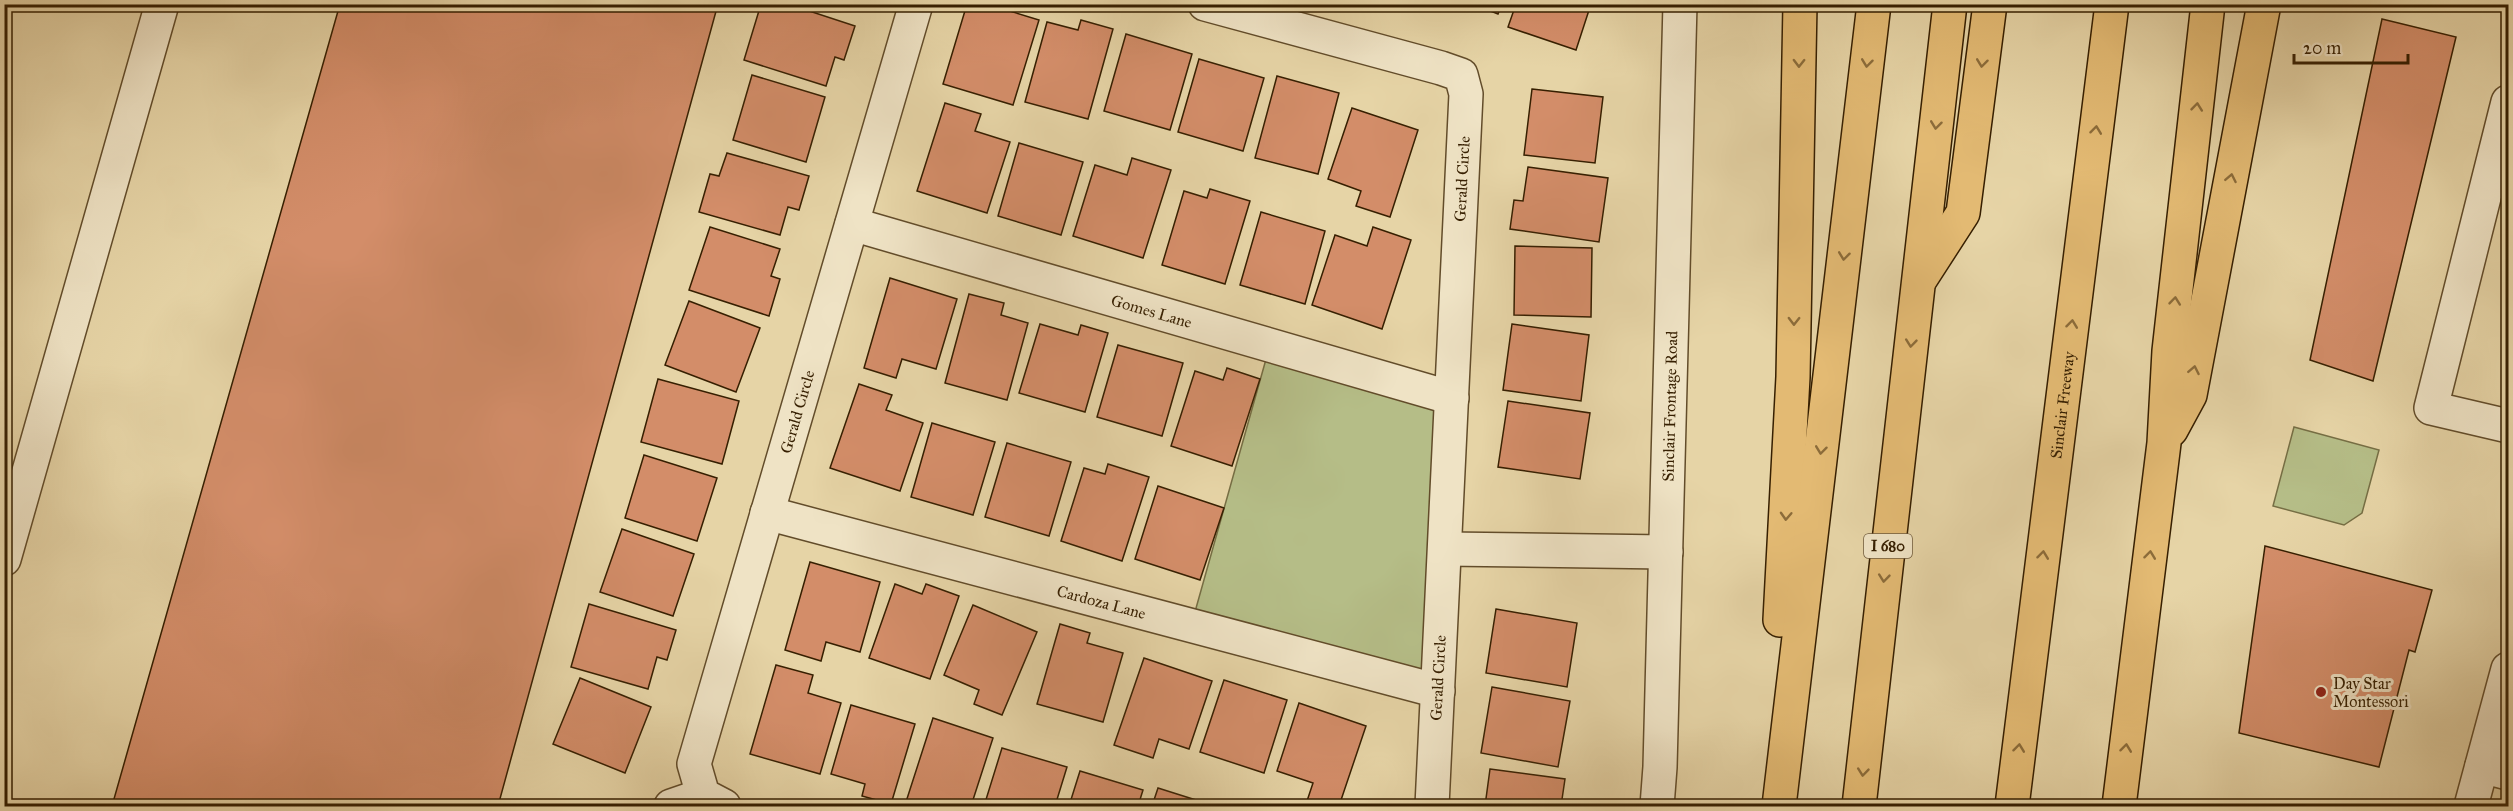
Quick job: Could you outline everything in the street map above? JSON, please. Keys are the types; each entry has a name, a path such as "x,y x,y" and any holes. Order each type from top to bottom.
{"highway":[{"path":"1768,807 1793,377 1800,4"},
{"path":"1779,807 1874,4"},
{"name":"I 680","path":"1859,807 1950,4"},
{"name":"I 680","path":"1917,285 1963,213 1990,4"},
{"name":"Sinclair Freeway","path":"2012,807 2112,4"},
{"path":"2119,807 2164,443 2169,351 2208,4"},
{"path":"2164,443 2190,394 2265,4"}],"street":[{"path":"4,559 162,4"},
{"name":"Gerald Circle","path":"714,801 694,764 916,4"},
{"name":"Gerald Circle","path":"1205,4 1461,75 1467,94 1432,807"},
{"name":"Sinclair Frontage Road","path":"1657,807 1660,767 1680,4"},
{"path":"2508,102 2431,408 2508,426"},
{"name":"Gomes Lane","path":"852,224 1452,398"},
{"name":"Cardoza Lane","path":"767,513 1438,691"},
{"path":"1445,549 1666,552"},
{"path":"2472,807 2495,770 2508,669"},
{"path":"671,807 714,801"}],"green space":[{"path":"1270,345 1452,398 1438,691 1191,626"},
{"path":"2294,427 2379,450 2362,513 2344,525 2273,506"}],"building":[{"path":"340,4 718,4 498,806 112,806"},
{"path":"761,4 788,4 855,26 844,60 835,57 826,86 744,60"},
{"path":"967,4 987,4 1039,20 1013,105 943,84"},
{"path":"1473,4 1502,4 1498,14"},
{"path":"1516,4 1591,4 1576,50 1508,27"},
{"path":"2382,19 2456,37 2373,381 2310,360"},
{"path":"1081,20 1113,29 1088,119 1025,102 1047,22 1078,30"},
{"path":"1126,34 1192,54 1170,130 1104,111"},
{"path":"1199,59 1264,78 1243,151 1178,132"},
{"path":"752,75 825,97 806,162 733,140"},
{"path":"1277,76 1339,93 1318,174 1255,158"},
{"path":"1532,89 1603,97 1595,163 1524,155"},
{"path":"945,103 981,114 975,131 1010,142 987,213 917,191"},
{"path":"1352,108 1418,130 1390,217 1356,206 1361,191 1328,179"},
{"path":"1019,143 1083,162 1061,235 998,216"},
{"path":"727,153 809,176 799,210 788,207 780,235 699,212 710,174 719,176"},
{"path":"1132,158 1171,170 1143,258 1073,236 1095,165 1127,175"},
{"path":"1528,167 1608,178 1599,242 1510,229 1514,200 1523,201"},
{"path":"1210,189 1250,201 1225,284 1162,265 1184,191 1207,198"},
{"path":"1261,212 1325,231 1305,304 1240,285"},
{"path":"710,227 780,249 771,276 780,279 769,316 689,290"},
{"path":"1373,227 1411,240 1382,329 1312,305 1335,235 1367,246"},
{"path":"1515,246 1592,248 1591,317 1514,315"},
{"path":"890,278 957,299 936,369 902,359 896,378 864,368"},
{"path":"969,294 1004,303 1001,315 1028,323 1007,400 945,383"},
{"path":"689,301 760,328 736,392 665,365"},
{"path":"1040,324 1078,335 1081,325 1108,333 1085,412 1019,393"},
{"path":"1512,324 1589,335 1581,401 1503,390"},
{"path":"1118,345 1183,363 1162,436 1097,417"},
{"path":"1227,368 1260,379 1232,466 1171,446 1195,371 1223,380"},
{"path":"658,379 739,401 722,464 641,442"},
{"path":"859,384 892,395 886,410 923,423 900,491 830,468"},
{"path":"1508,401 1590,413 1580,479 1498,467"},
{"path":"932,423 995,442 973,515 911,497"},
{"path":"1007,443 1071,462 1049,536 985,517"},
{"path":"644,455 717,478 697,541 625,518"},
{"path":"1108,464 1149,477 1122,561 1061,541 1084,468 1105,474"},
{"path":"1158,486 1224,508 1200,580 1135,559"},
{"path":"622,529 694,554 673,616 600,592"},
{"name":"Day Star Montessori","path":"2265,546 2432,590 2415,652 2409,650 2379,767 2239,733"},
{"path":"810,562 880,582 860,652 826,642 821,661 785,650"},
{"path":"895,584 922,594 926,584 959,596 930,679 869,658"},
{"path":"589,604 676,630 667,660 657,657 648,689 571,667"},
{"path":"973,605 1037,632 1002,715 974,704 979,690 944,675"},
{"path":"1496,609 1577,623 1567,687 1486,673"},
{"path":"1060,624 1090,633 1087,643 1123,653 1103,722 1037,704"},
{"path":"1144,658 1212,681 1189,749 1159,739 1153,758 1114,745"},
{"path":"776,665 813,675 808,693 841,703 820,774 750,754"},
{"path":"580,678 651,707 625,773 553,744"},
{"path":"1224,680 1287,700 1264,773 1200,752"},
{"path":"1492,687 1570,701 1558,767 1481,753"},
{"path":"1299,703 1366,726 1339,806 1324,806 1307,801 1313,783 1277,771"},
{"path":"851,705 915,724 891,804 862,796 865,784 831,774"},
{"path":"933,718 993,738 971,806 905,805"},
{"path":"1002,748 1067,767 1055,806 984,806"},
{"path":"1490,769 1565,779 1561,806 1485,806"},
{"path":"1080,771 1143,790 1138,806 1069,806"},
{"path":"1158,788 1215,806 1152,806"}],"place":[{"name":"Day Star Montessori","path":"2321,692"}]}
